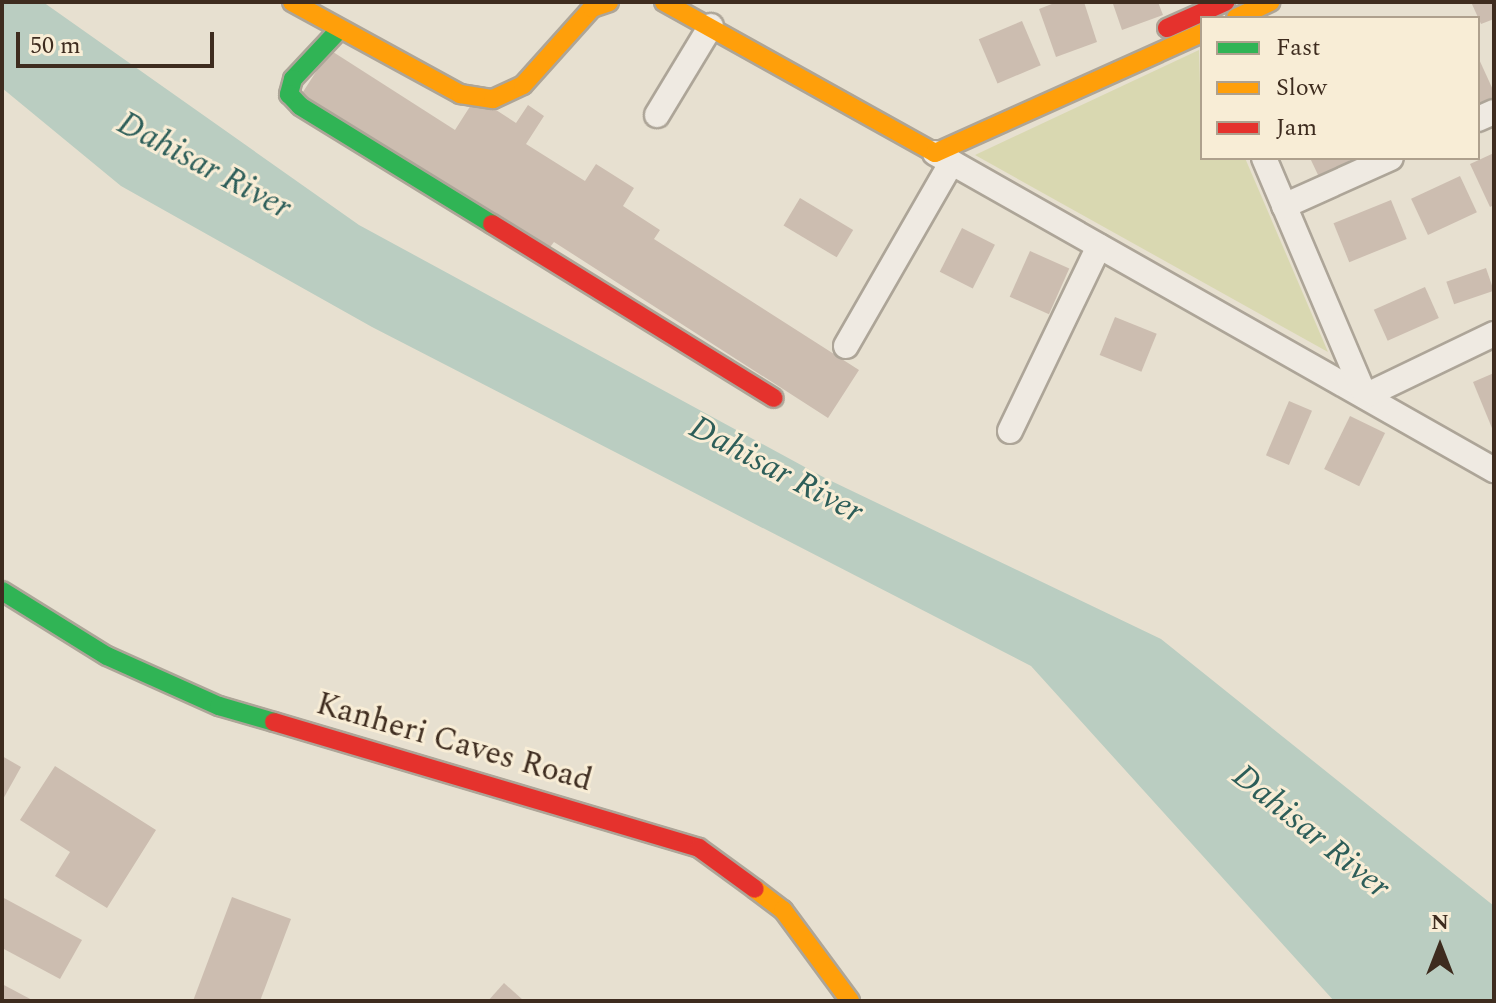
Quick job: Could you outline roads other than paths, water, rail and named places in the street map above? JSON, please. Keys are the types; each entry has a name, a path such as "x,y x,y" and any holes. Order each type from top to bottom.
{"street":[{"path":"292,2 460,94 493,99 523,85 592,8 609,2"},
{"path":"664,2 1494,470"},
{"path":"1208,16 1225,2"},
{"path":"1240,16 1271,2"},
{"path":"846,346 936,153 1200,22"},
{"path":"657,115 711,26"},
{"path":"339,30 293,79 289,94 300,106 774,398"},
{"path":"1265,160 1365,396"},
{"path":"1284,206 1387,160"},
{"path":"1010,431 1099,246"},
{"path":"1365,396 1494,334"},
{"name":"Kanheri Caves Road","path":"2,591 107,656 219,706 699,848 783,910 850,1001"}],"water":[{"name":"Dahisar River","path":"2,2 43,2 359,225 825,478 1161,639 1494,906 1494,1001 1334,1001 1031,666 372,327 121,186 2,88"}]}
